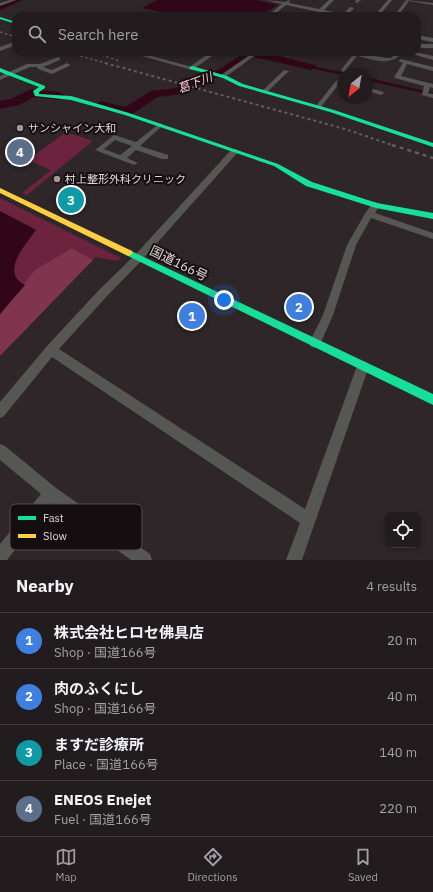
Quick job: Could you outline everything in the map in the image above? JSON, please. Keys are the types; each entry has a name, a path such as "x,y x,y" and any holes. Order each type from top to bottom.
{"main road":[{"path":"0,18 12,22"},
{"path":"192,68 219,75 241,85 318,107 433,145"},
{"path":"4,72 43,87 37,93 71,98 160,125 276,165 309,184 376,205 433,216"},
{"name":"国道166号","path":"0,190 433,400"}],"street":[{"path":"0,6 14,0"},
{"path":"269,0 324,12"},
{"path":"275,12 291,0"},
{"path":"320,11 332,0"},
{"path":"380,12 390,0"},
{"path":"399,12 409,0 433,4"},
{"path":"348,12 352,8"},
{"path":"421,32 433,34"},
{"path":"421,38 433,40"},
{"path":"6,42 12,44"},
{"path":"0,49 12,45"},
{"path":"421,46 433,46"},
{"path":"421,55 433,58"},
{"path":"146,56 192,68 209,56"},
{"path":"219,75 251,56"},
{"path":"345,68 354,56"},
{"path":"361,56 383,60 393,59 433,69"},
{"path":"393,59 396,56"},
{"path":"0,78 4,72 29,65 41,66 58,59"},
{"path":"406,62 398,77 428,89 433,96"},
{"path":"41,66 40,68 52,72 67,64"},
{"path":"264,92 286,71"},
{"path":"318,107 337,83"},
{"path":"373,91 381,93"},
{"path":"122,158 160,125"},
{"path":"134,163 99,150 114,137 165,157"},
{"path":"0,412 51,350 103,293 138,258 235,151"},
{"path":"315,343 328,315 354,238 376,205"},
{"path":"369,214 433,236"},
{"path":"51,350 307,519"},
{"path":"294,560 307,519 363,366"},
{"path":"0,451 66,504"},
{"path":"42,504 51,493"},
{"path":"0,556 10,544"},
{"path":"130,550 144,560"}],"shaded area":[{"path":"157,0 256,0 278,5 266,12 162,12 142,8"},
{"path":"66,132 93,141 27,195 22,193 51,170 28,160"},
{"path":"0,198 121,258 117,261 95,257 93,260 72,248 36,269 25,285 18,280 14,274 14,267 21,251 36,230 0,211"},
{"path":"0,211 36,230 21,251 14,267 14,274 18,280 25,285 0,314"},
{"path":"72,248 93,260 0,356 0,314 36,269"}],"waterway":[{"path":"0,7 19,0"},
{"name":"葛下川","path":"101,105 127,111 155,94 179,91 204,77 222,73 248,56"},
{"name":"葛下川","path":"265,56 311,67"},
{"name":"葛下川","path":"311,67 337,73"},
{"name":"葛下川","path":"373,80 433,94"},
{"name":"葛下川","path":"0,105 14,102 32,93 59,96"}],"railway":[{"path":"0,32 12,36"},
{"path":"80,56 109,64"},
{"path":"104,56 120,61"},
{"path":"105,63 345,129 393,145"},
{"path":"393,145 433,158"}],"traffic: fast":[{"path":"0,18 12,22"},
{"path":"192,68 225,77 241,85 332,111 433,145"},
{"path":"0,70 43,87 36,91 37,95 71,98 127,114 276,165 309,184 376,205 433,216"},
{"path":"129,253 433,400"}],"traffic: slow":[{"path":"0,190 129,253"}],"place":[{"name":"サンシャイン大和","path":"20,128"},
{"name":"ENEOS Enejet","path":"20,152"},
{"name":"村上整形外科クリニック","path":"57,179"},
{"name":"ますだ診療所","path":"71,200"},
{"name":"肉のふくにし","path":"299,307"},
{"name":"株式会社ヒロセ佛具店","path":"192,316"}]}
